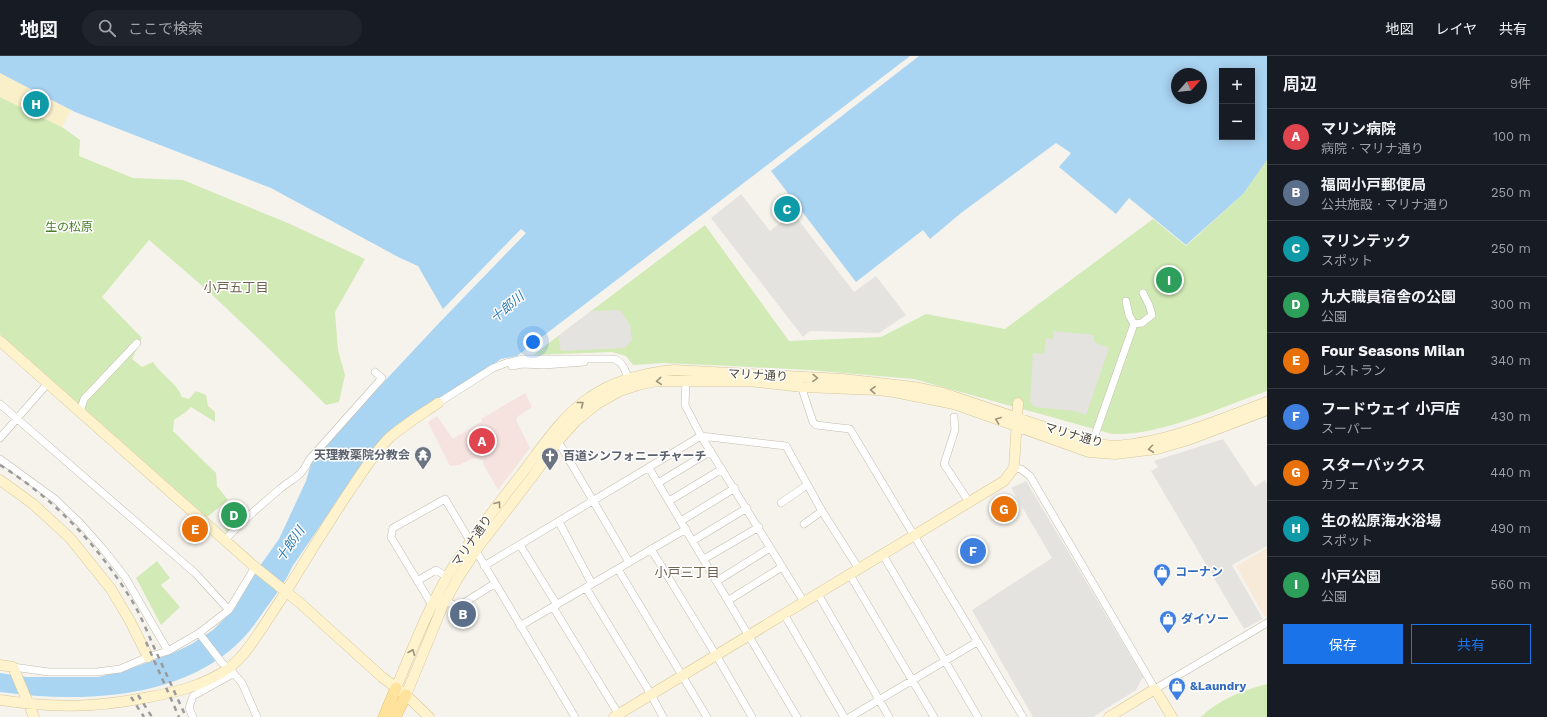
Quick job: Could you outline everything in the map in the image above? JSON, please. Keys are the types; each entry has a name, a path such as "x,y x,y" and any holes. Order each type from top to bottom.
{"main road":[{"path":"392,717 396,688"},
{"path":"392,717 406,695"}],"street":[{"path":"1134,324 1142,322 1152,315 1144,293"},
{"path":"1095,435 1134,324 1129,315 1126,302"},
{"path":"0,342 224,540 311,613 382,677 406,695 429,717"},
{"path":"80,412 84,399 137,343"},
{"path":"0,700 70,707 97,706 153,697 184,690 207,681 228,668 244,652 375,454 389,438 409,422 493,368 523,359 615,359 620,362 628,378"},
{"name":"マリナ通り","path":"396,688 432,605 447,577 470,541 548,438 573,410 589,397 628,378 652,372 674,370 843,379 898,384 943,393 1089,452 1115,454 1163,447 1188,440 1267,410"},
{"path":"224,540 239,524 282,487 304,471 310,460 382,378 375,372"},
{"path":"686,380 684,405 701,436 735,488 804,602"},
{"name":"マリナ通り","path":"406,695 445,601 475,551 558,441 576,421 597,404 620,391 656,381 686,380 748,381 803,387 878,390 954,404 1092,443 1115,446 1156,441 1186,432 1267,402"},
{"path":"0,438 48,383"},
{"path":"803,387 803,392 813,422 816,425 850,429 1023,717"},
{"path":"520,545 617,716 1004,481 1014,468 1018,423 1018,403"},
{"path":"0,404 195,573 229,610"},
{"path":"954,417 955,430 944,464 969,502"},
{"path":"484,566 701,436 786,446 806,485 859,569"},
{"path":"558,441 630,562"},
{"path":"658,483 711,451"},
{"path":"0,459 55,499 104,549 125,577 168,651"},
{"path":"649,468 694,540 797,717"},
{"path":"1014,468 1021,469 1030,476 1172,717"},
{"path":"669,501 722,469"},
{"path":"0,480 33,504 70,538 111,589 148,656"},
{"path":"782,503 806,485"},
{"path":"681,521 735,488"},
{"path":"432,605 391,537 393,528 445,499 494,584 575,717"},
{"path":"694,540 747,508"},
{"path":"804,524 822,511"},
{"path":"559,522 592,584"},
{"path":"704,559 759,527"},
{"path":"520,626 686,529"},
{"path":"717,581 770,548"},
{"path":"651,550 752,717"},
{"path":"883,555 978,717"},
{"path":"0,665 14,669 49,672 97,672 120,669 148,656 168,651 201,635 229,610 255,567"},
{"path":"729,600 782,567"},
{"path":"618,569 707,717"},
{"path":"417,581 436,570 447,577"},
{"path":"850,575 934,717"},
{"path":"445,601 459,606 494,584"},
{"path":"586,588 663,717"},
{"path":"818,594 889,717"},
{"path":"784,614 844,717"},
{"path":"1108,717 1267,623"},
{"path":"201,635 242,683 256,717"},
{"path":"850,717 977,642"},
{"path":"193,717 189,708 193,696 229,676 228,668"},
{"path":"14,669 34,717"}],"shaded area":[{"path":"741,194 770,231 793,213 854,292 876,276 906,315 879,333 810,331 803,337 711,218"},
{"path":"620,310 630,325 632,340 625,348 561,351 558,336 591,311"},
{"path":"1053,331 1094,335 1094,342 1109,348 1086,415 1075,411 1035,407 1030,401 1033,353 1044,354 1046,338 1053,339"},
{"path":"525,393 532,407 517,417 516,420 530,448 498,490 483,464 483,460 474,458 459,465 450,466 428,422 437,416 453,439 482,421 481,419"},
{"path":"1223,439 1255,487 1265,480 1267,484 1267,546 1232,565 1263,619 1244,629 1151,471 1158,467 1154,461"},
{"path":"1026,481 1143,677 1136,690 1093,717 1033,717 972,610 1052,558 1011,488"},
{"path":"1267,548 1267,615 1265,617 1236,566"}],"green space":[{"name":"生の松原","path":"0,97 62,127 80,140 79,156 133,178 183,180 290,224 365,259 335,312 338,350 345,375 339,402 326,405 207,290 149,240 102,297 142,338 132,359 142,367 153,362 156,367 173,383 182,397 189,399 196,391 206,395 208,406 215,412 215,422 191,407 174,420 173,431 216,473 217,486 228,500 207,517 0,334"},
{"path":"1267,160 1267,391 1211,412 1170,425 1131,433 1112,434 914,379 809,370 731,366 663,363 633,365 626,356 612,352 533,355 705,225 789,341 881,337 926,314 1005,329 1153,219 1186,246 1243,194"},
{"path":"236,504 248,509 227,532 219,520"},
{"path":"157,561 170,578 161,585 180,607 161,625 136,578"},
{"path":"1267,684 1267,717 1201,717 1231,696"}],"sand":[{"path":"0,73 71,110 62,127 0,97"}],"water":[{"name":"十郎川","path":"0,56 910,56 517,356 501,359 402,423 374,447 292,567 283,584 260,617 243,638 228,652 204,668 177,680 149,689 89,697 58,697 0,692 0,673 27,677 99,677 135,667 173,653 190,645 213,630 235,608 252,577 279,539 306,481 311,464 351,417 526,233 521,229 443,309 418,266 400,258 271,188 75,112 0,73"},
{"path":"919,56 1267,56 1267,160 1243,194 1186,245 1129,198 1116,214 1059,167 1071,153 1056,143 961,213 930,239 923,230 856,282 771,171"}],"railway":[{"path":"0,465 38,492 55,507 88,540 102,558 136,608 186,717"},
{"path":"146,642 179,717"},
{"path":"138,695 152,717"},
{"path":"131,697 144,717"}],"place":[{"name":"生の松原海水浴場","path":"36,104"},
{"name":"マリンテック","path":"787,209"},
{"name":"小戸公園","path":"1169,280"},
{"name":"マリン病院","path":"482,441"},
{"name":"天理教薬院分教会","path":"423,470"},
{"name":"百道シンフォニーチャーチ","path":"550,471"},
{"name":"スターバックス","path":"1004,509"},
{"name":"九大職員宿舎の公園","path":"234,515"},
{"name":"Four Seasons Milan","path":"195,529"},
{"name":"フードウェイ 小戸店","path":"973,551"},
{"name":"コーナン","path":"1162,587"},
{"name":"福岡小戸郵便局","path":"463,614"},
{"name":"ダイソー","path":"1168,634"},
{"name":"&Laundry","path":"1177,701"}],"district":[{"name":"小戸五丁目","path":"236,287"},
{"name":"小戸三丁目","path":"687,572"}]}
